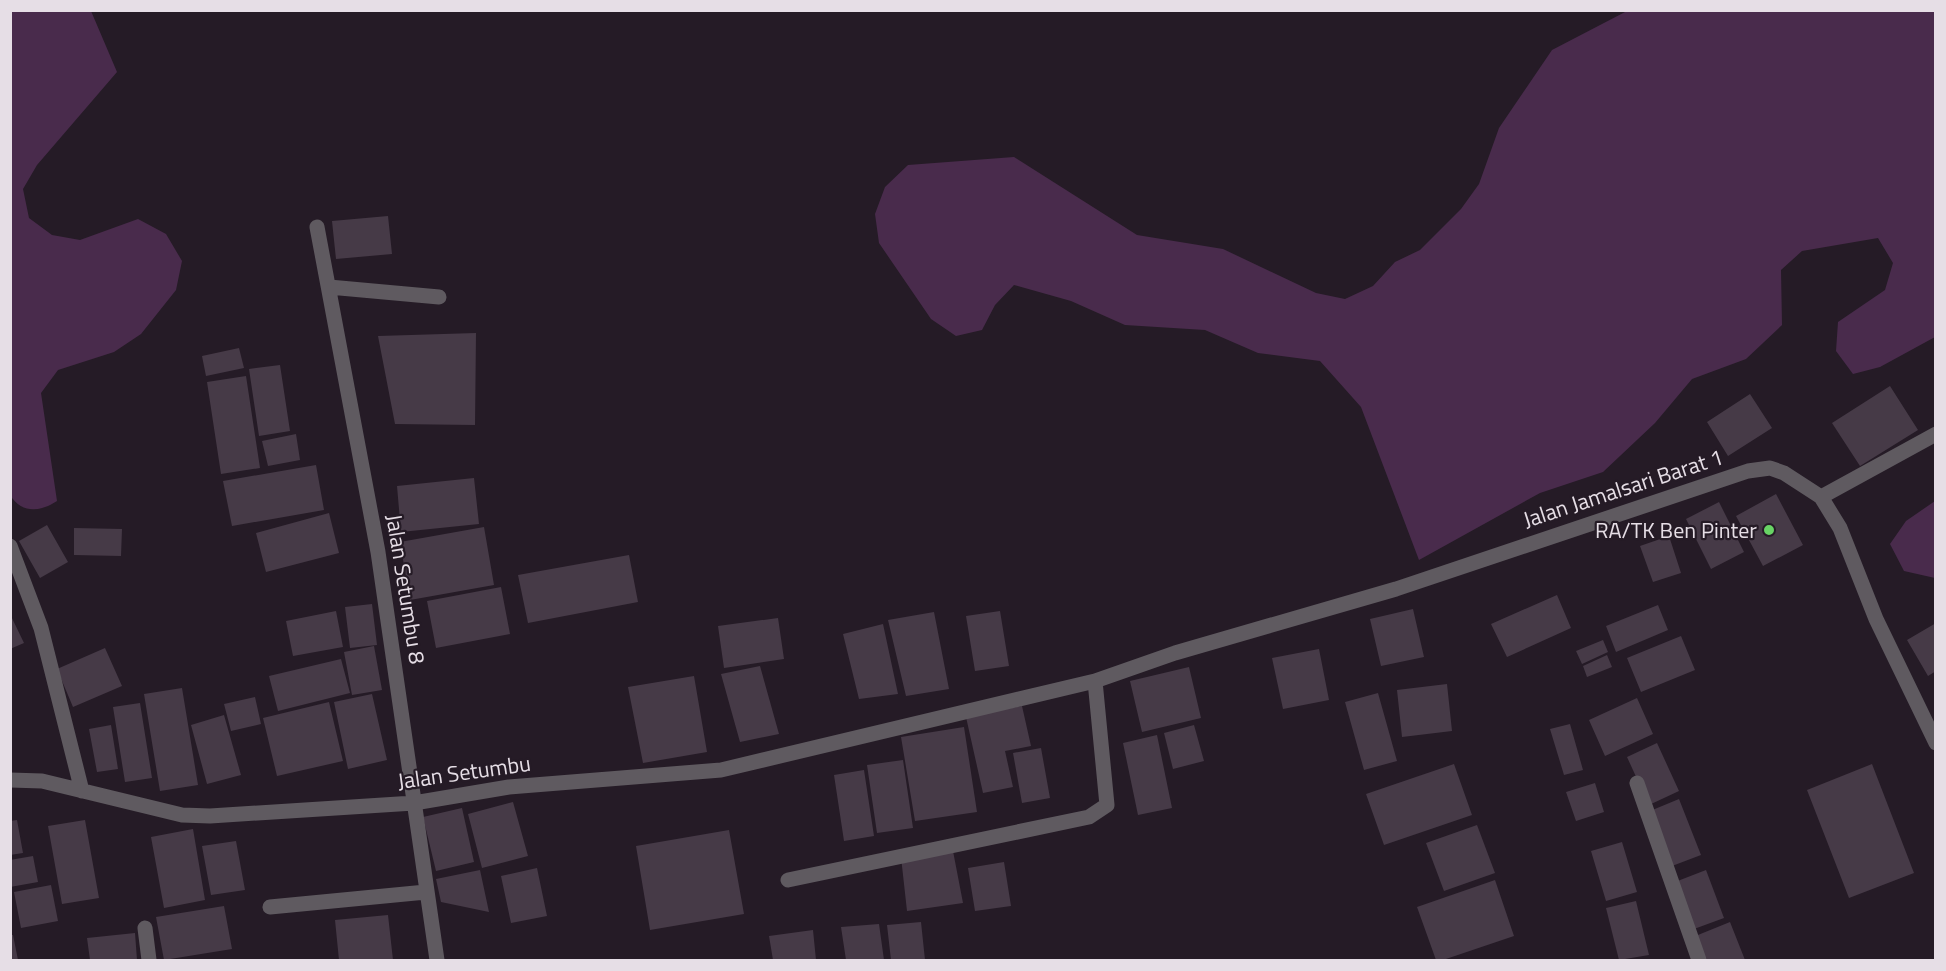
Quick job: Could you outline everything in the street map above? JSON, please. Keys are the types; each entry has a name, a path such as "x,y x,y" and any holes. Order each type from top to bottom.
{"street":[{"name":"Jalan Setumbu 8","path":"317,227 378,552 437,960"},
{"path":"328,287 439,297"},
{"path":"1821,497 1935,434"},
{"name":"Jalan Jamalsari Barat 1","path":"1095,681 1174,653 1396,589 1748,471 1770,468 1784,473 1821,497 1840,528 1876,619 1935,743"},
{"path":"10,546 41,628 82,791"},
{"path":"788,880 1089,817 1107,805 1095,681"},
{"name":"Jalan Setumbu","path":"10,780 42,781 182,815 210,816 414,803 509,787 721,770 922,720 1095,681"},
{"path":"1637,783 1699,960"},
{"path":"270,907 426,892"},
{"path":"145,928 149,960"}],"shaded area":[{"path":"11,10 91,11 117,72 37,165 23,189 29,218 52,235 80,240 138,219 166,234 182,261 176,290 141,334 114,352 58,370 41,393 57,501 38,509 20,506 10,495"},
{"path":"1627,11 1935,11 1935,337 1880,367 1853,374 1836,351 1838,322 1885,290 1893,263 1878,238 1802,251 1781,270 1782,325 1746,359 1692,379 1655,423 1603,472 1540,493 1419,560 1361,407 1320,361 1258,353 1205,330 1125,325 1071,301 1014,285 995,305 982,330 956,336 931,319 879,243 875,214 885,187 908,165 1014,157 1137,235 1223,249 1316,293 1345,299 1373,286 1395,262 1420,250 1461,209 1479,184 1499,128 1552,50"},
{"path":"1935,501 1935,578 1904,571 1890,544 1906,521"}],"building":[{"path":"388,216 392,254 336,259 332,221"},
{"path":"476,333 475,425 395,424 378,336"},
{"path":"239,348 244,368 206,376 202,356"},
{"path":"280,365 290,431 259,436 249,369"},
{"path":"246,376 260,468 221,474 207,382"},
{"path":"1890,386 1918,430 1860,466 1832,423"},
{"path":"1750,394 1772,428 1728,456 1707,422"},
{"path":"296,434 300,460 268,466 262,441"},
{"path":"316,465 324,510 232,526 223,481"},
{"path":"474,478 479,524 401,532 397,486"},
{"name":"RA/TK Ben Pinter","path":"1776,494 1803,545 1763,566 1736,516"},
{"path":"1719,502 1744,552 1711,569 1686,519"},
{"path":"329,513 339,553 266,572 256,533"},
{"path":"47,525 68,562 40,578 19,541"},
{"path":"484,527 494,585 410,600 400,542"},
{"path":"74,528 122,529 121,556 74,555"},
{"path":"1669,536 1681,573 1653,582 1640,546"},
{"path":"629,555 638,602 528,623 518,575"},
{"path":"501,587 510,634 436,648 427,601"},
{"path":"1557,595 1571,628 1507,657 1491,624"},
{"path":"372,604 377,645 350,648 345,607"},
{"path":"1658,605 1668,630 1616,652 1606,626"},
{"path":"1413,609 1424,657 1381,666 1370,619"},
{"path":"336,611 343,647 293,656 286,621"},
{"path":"1000,611 1009,666 975,671 966,616"},
{"path":"934,612 949,689 906,696 888,620"},
{"path":"10,614 24,643 10,649"},
{"path":"778,618 784,659 724,668 718,626"},
{"path":"1936,623 1936,671 1928,676 1907,640"},
{"path":"883,624 898,694 859,699 843,634"},
{"path":"1681,636 1695,670 1641,692 1627,658"},
{"path":"1603,640 1608,652 1582,664 1576,651"},
{"path":"374,646 382,690 352,695 344,652"},
{"path":"105,648 122,686 73,707 57,669"},
{"path":"1319,649 1329,700 1283,709 1272,658"},
{"path":"1607,655 1612,667 1587,677 1583,666"},
{"path":"341,659 350,693 278,711 269,676"},
{"path":"760,666 779,734 740,742 721,674"},
{"path":"1189,667 1201,718 1142,732 1130,681"},
{"path":"694,676 707,752 643,763 628,687"},
{"path":"1447,684 1452,731 1402,737 1397,690"},
{"path":"182,688 198,785 160,791 144,694"},
{"path":"1378,693 1397,761 1364,770 1345,702"},
{"path":"372,694 387,760 348,769 334,702"},
{"path":"255,697 261,724 231,731 224,704"},
{"path":"1637,698 1653,734 1605,756 1589,720"},
{"path":"329,702 343,761 277,776 263,718"},
{"path":"140,703 152,778 125,782 113,707"},
{"path":"1022,706 1031,746 1005,751 1013,787 983,793 966,717"},
{"path":"224,715 241,775 207,784 191,725"},
{"path":"1570,724 1583,770 1564,775 1550,729"},
{"path":"111,725 118,769 97,772 89,729"},
{"path":"1194,725 1204,761 1173,769 1164,733"},
{"path":"964,727 977,812 915,821 901,737"},
{"path":"1157,735 1172,808 1138,815 1123,743"},
{"path":"1657,743 1679,791 1649,805 1627,757"},
{"path":"1041,748 1050,798 1022,803 1013,753"},
{"path":"903,760 913,828 877,833 867,765"},
{"path":"1454,764 1472,815 1384,845 1366,794"},
{"path":"1872,764 1914,873 1849,898 1807,790"},
{"path":"864,770 874,836 844,841 834,775"},
{"path":"1595,783 1604,812 1576,821 1566,792"},
{"path":"1679,799 1701,855 1672,866 1650,811"},
{"path":"513,802 528,856 482,868 468,814"},
{"path":"462,808 474,862 436,871 423,817"},
{"path":"17,820 23,853 10,855 10,821"},
{"path":"85,820 99,898 62,904 48,826"},
{"path":"1477,825 1495,873 1444,891 1426,843"},
{"path":"193,829 205,900 164,908 151,837"},
{"path":"729,830 744,914 650,930 636,846"},
{"path":"236,841 245,890 211,895 202,846"},
{"path":"1622,842 1637,892 1606,901 1591,851"},
{"path":"953,851 963,903 907,911 901,857"},
{"path":"33,856 38,882 10,887 10,860"},
{"path":"1004,862 1011,906 975,911 968,868"},
{"path":"537,868 547,916 511,923 501,876"},
{"path":"480,870 489,912 441,902 436,879"},
{"path":"1706,870 1724,918 1694,929 1675,882"},
{"path":"1495,880 1514,936 1443,960 1436,960 1417,907"},
{"path":"51,885 58,921 21,928 14,892"},
{"path":"1636,901 1649,955 1619,960 1606,908"},
{"path":"224,906 232,949 164,960 156,917"},
{"path":"388,915 393,960 339,960 335,920"},
{"path":"921,922 925,960 891,960 887,925"},
{"path":"1730,922 1745,960 1702,960 1693,937"},
{"path":"879,924 884,960 846,960 841,927"},
{"path":"813,930 816,960 773,960 769,936"},
{"path":"135,933 137,960 90,960 87,938"},
{"path":"10,935 13,935 18,960 10,960"}],"place":[{"name":"RA/TK Ben Pinter","path":"1769,530"}]}
